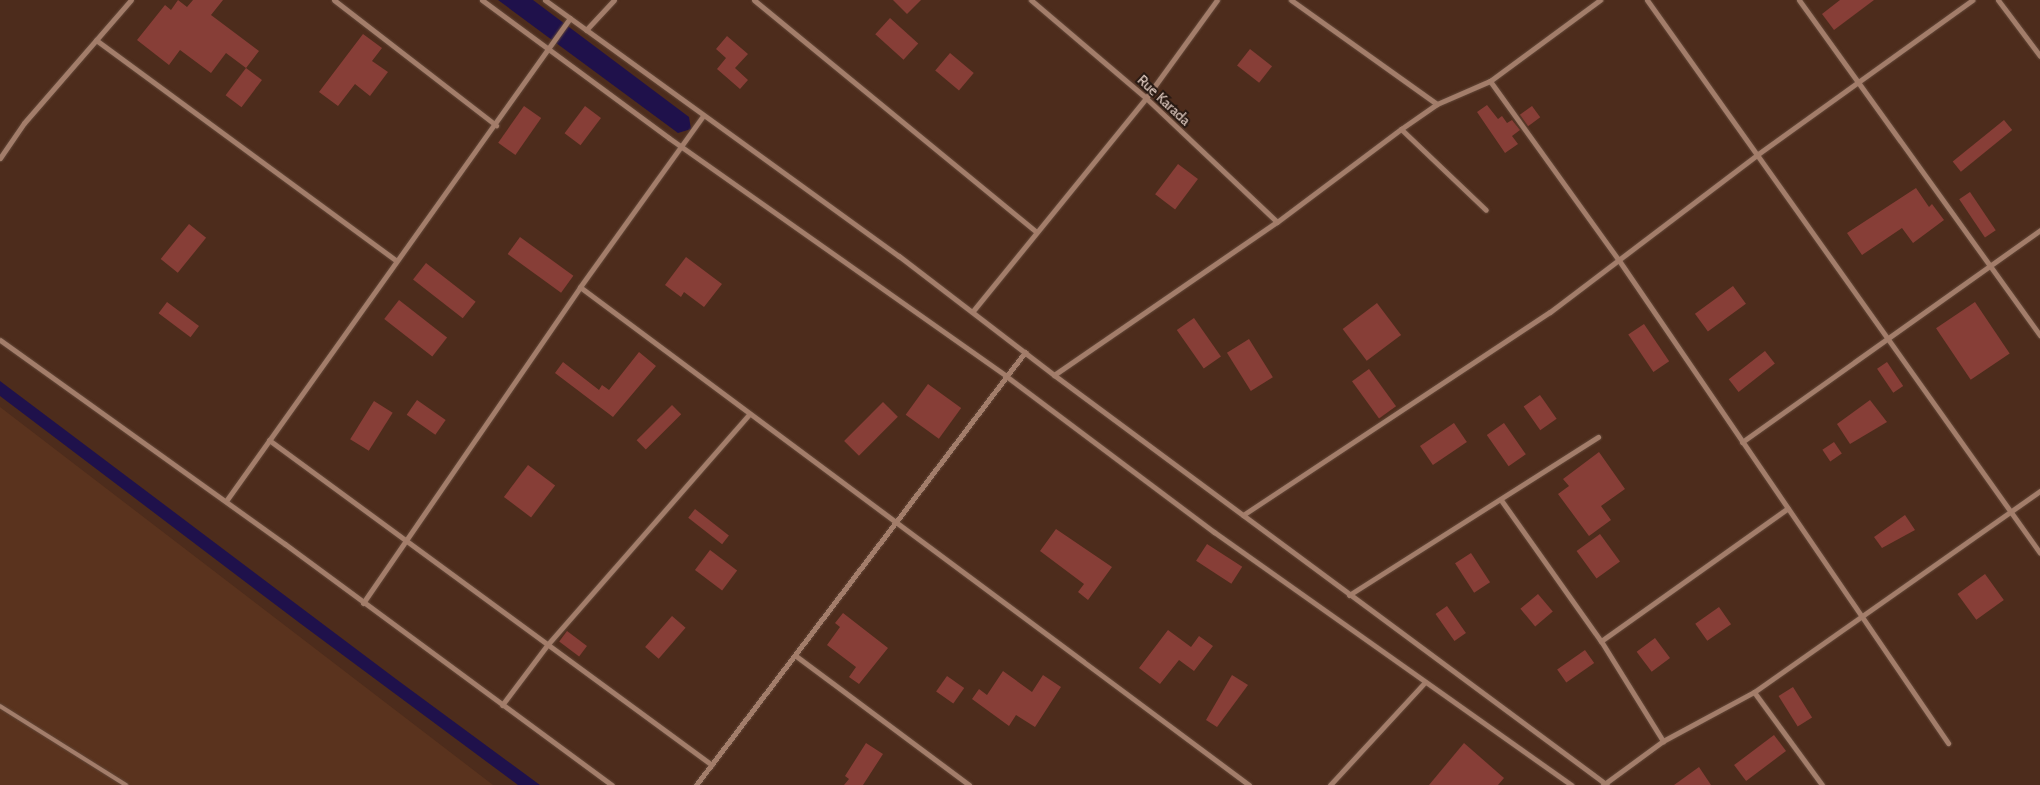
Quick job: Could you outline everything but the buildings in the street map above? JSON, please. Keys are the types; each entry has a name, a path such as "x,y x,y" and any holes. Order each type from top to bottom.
{"street":[{"path":"0,158 24,123 131,0"},
{"path":"334,0 496,124"},
{"path":"482,0 1006,376 1214,532 1424,683 1571,785"},
{"path":"545,0 973,311 1054,375 1605,784 1663,740 1754,692 2040,491"},
{"path":"586,30 614,0"},
{"path":"754,0 1036,232"},
{"name":"Rue Karada","path":"1030,0 1146,98 1277,222"},
{"path":"973,311 1146,98 1218,0"},
{"path":"1291,0 1437,104"},
{"path":"1054,375 1277,222 1437,104 1490,81 1600,0"},
{"path":"1646,0 1758,154 2040,553"},
{"path":"1799,0 1856,82 1991,265 2040,336"},
{"path":"1244,515 1550,312 1758,154 1972,0"},
{"path":"1998,0 2040,56"},
{"path":"226,501 570,18"},
{"path":"96,40 396,260"},
{"path":"1490,81 1618,259 1948,743"},
{"path":"363,603 580,287 703,116"},
{"path":"1401,129 1486,210"},
{"path":"1742,442 2040,230"},
{"path":"580,287 1249,785"},
{"path":"0,340 226,501 612,785"},
{"path":"696,785 796,656 1025,352"},
{"path":"502,705 548,644 749,414"},
{"path":"1349,595 1598,437"},
{"path":"269,440 712,765"},
{"path":"1501,500 1601,641 1663,740"},
{"path":"1601,641 1788,508"},
{"path":"796,656 969,785"},
{"path":"1330,785 1424,683"},
{"path":"1754,692 1822,785"}],"lane":[{"path":"0,706 126,785"}],"shaded area":[{"path":"498,0 533,0 689,117 691,129 678,133"},
{"path":"0,381 540,785 518,785 301,624 0,396"},
{"path":"0,407 493,785 0,785"}]}
